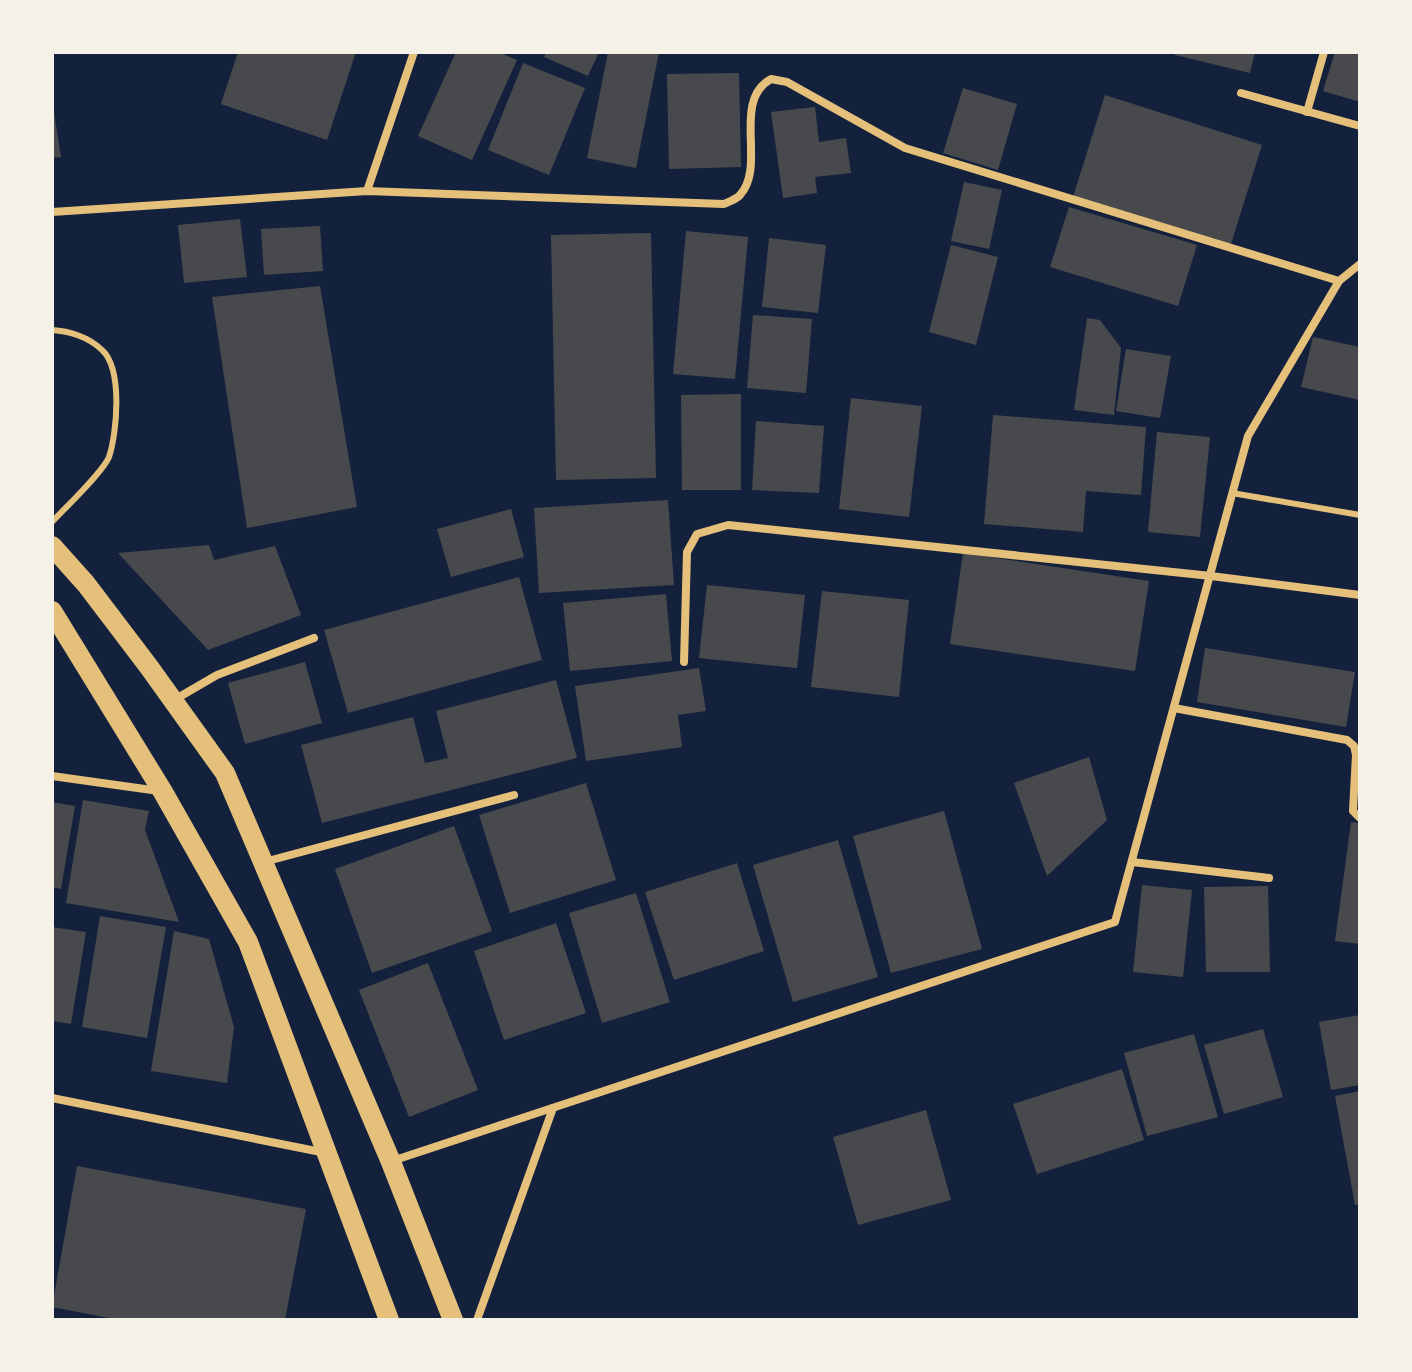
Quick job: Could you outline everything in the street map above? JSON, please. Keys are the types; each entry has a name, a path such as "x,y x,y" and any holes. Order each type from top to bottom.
{"main road":[{"path":"52,546 86,584 225,773 391,1162 453,1320"},
{"path":"52,611 163,792 248,942 389,1320"}],"street":[{"path":"367,191 414,52"},
{"path":"1307,112 1324,52"},
{"path":"52,212 367,191 724,204 740,196 749,178 753,98 760,85 771,79 787,82 905,148 1339,281"},
{"path":"1241,93 1360,126"},
{"path":"391,1162 1115,922 1248,436 1339,281 1360,264"},
{"path":"684,662 687,552 697,534 728,525 1211,576 1360,595"},
{"path":"174,701 217,675 314,638"},
{"path":"1174,708 1347,740 1354,746 1356,755 1353,811 1360,818"},
{"path":"52,776 163,792"},
{"path":"264,862 514,795"},
{"path":"1132,862 1269,878"},
{"path":"52,1098 328,1153"},
{"path":"477,1320 553,1108"}],"lane":[{"path":"52,330 70,331 104,351 114,377 117,413 108,460 52,522"},
{"path":"1232,493 1360,515"}],"building":[{"path":"238,52 356,52 327,140 221,104"},
{"path":"456,52 498,52 517,60 472,160 418,136"},
{"path":"546,52 599,52 588,76 544,57"},
{"path":"608,52 659,52 636,168 587,158"},
{"path":"1175,52 1255,52 1250,73 1175,55"},
{"path":"1335,52 1360,52 1360,102 1323,91"},
{"path":"523,63 585,88 549,175 488,150"},
{"path":"739,73 741,167 669,169 667,74"},
{"path":"963,88 1017,104 998,170 943,153"},
{"path":"1105,95 1262,145 1230,247 1073,197"},
{"path":"52,99 61,157 52,158"},
{"path":"815,107 819,142 846,138 851,173 815,177 817,193 783,198 771,112"},
{"path":"964,182 1002,190 989,249 951,241"},
{"path":"1069,207 1197,245 1178,306 1050,267"},
{"path":"240,219 247,277 184,283 178,225"},
{"path":"320,226 323,271 264,275 261,229"},
{"path":"686,231 748,237 735,379 673,374"},
{"path":"651,233 656,478 556,480 551,235"},
{"path":"769,238 826,245 818,313 762,307"},
{"path":"951,245 998,257 976,345 929,332"},
{"path":"320,286 357,507 247,528 212,297"},
{"path":"753,315 812,319 806,393 747,388"},
{"path":"1087,318 1100,320 1121,348 1114,415 1074,410"},
{"path":"1313,337 1360,347 1360,400 1301,387"},
{"path":"1126,349 1171,356 1160,418 1116,411"},
{"path":"741,394 741,490 682,490 681,395"},
{"path":"851,398 922,406 909,517 839,509"},
{"path":"993,415 1146,427 1141,495 1086,491 1083,532 984,524"},
{"path":"756,421 824,426 819,493 752,490"},
{"path":"1157,432 1210,437 1200,537 1148,532"},
{"path":"668,500 674,585 539,593 534,508"},
{"path":"511,509 524,557 451,577 437,529"},
{"path":"209,545 214,560 275,546 301,615 208,650 118,553"},
{"path":"963,553 1149,581 1135,671 950,644"},
{"path":"519,577 542,660 348,713 324,630"},
{"path":"707,585 805,595 797,668 699,658"},
{"path":"822,591 909,600 899,697 811,687"},
{"path":"666,594 672,661 570,671 563,603"},
{"path":"1205,648 1355,672 1346,727 1197,702"},
{"path":"305,662 322,723 245,744 228,683"},
{"path":"699,668 706,711 678,715 682,747 586,761 575,686"},
{"path":"556,680 577,758 322,823 301,745 413,717 425,763 448,758 436,711"},
{"path":"1089,757 1107,820 1047,876 1014,783"},
{"path":"586,783 616,880 510,913 479,815"},
{"path":"83,800 149,811 145,830 179,922 66,903"},
{"path":"52,802 75,806 61,889 52,887"},
{"path":"944,811 982,949 891,973 853,836"},
{"path":"1351,822 1360,823 1360,944 1335,941"},
{"path":"454,826 492,931 372,973 335,869"},
{"path":"838,840 878,977 793,1002 753,865"},
{"path":"737,863 764,951 674,980 645,892"},
{"path":"1142,885 1192,890 1183,977 1133,972"},
{"path":"1268,886 1270,972 1206,972 1204,887"},
{"path":"636,893 670,1002 602,1023 569,913"},
{"path":"100,916 166,927 147,1038 82,1027"},
{"path":"556,923 586,1013 504,1040 474,951"},
{"path":"52,927 86,932 71,1024 52,1021"},
{"path":"174,931 209,939 234,1027 227,1083 151,1071"},
{"path":"428,963 478,1090 409,1117 359,990"},
{"path":"1360,1015 1360,1085 1331,1090 1319,1022"},
{"path":"1263,1029 1283,1097 1224,1114 1204,1045"},
{"path":"1194,1034 1218,1117 1147,1136 1124,1053"},
{"path":"1122,1069 1144,1140 1037,1174 1013,1104"},
{"path":"1360,1091 1360,1204 1355,1205 1335,1096"},
{"path":"926,1110 951,1200 858,1225 833,1137"},
{"path":"77,1166 306,1209 285,1320 119,1320 52,1307"}]}
